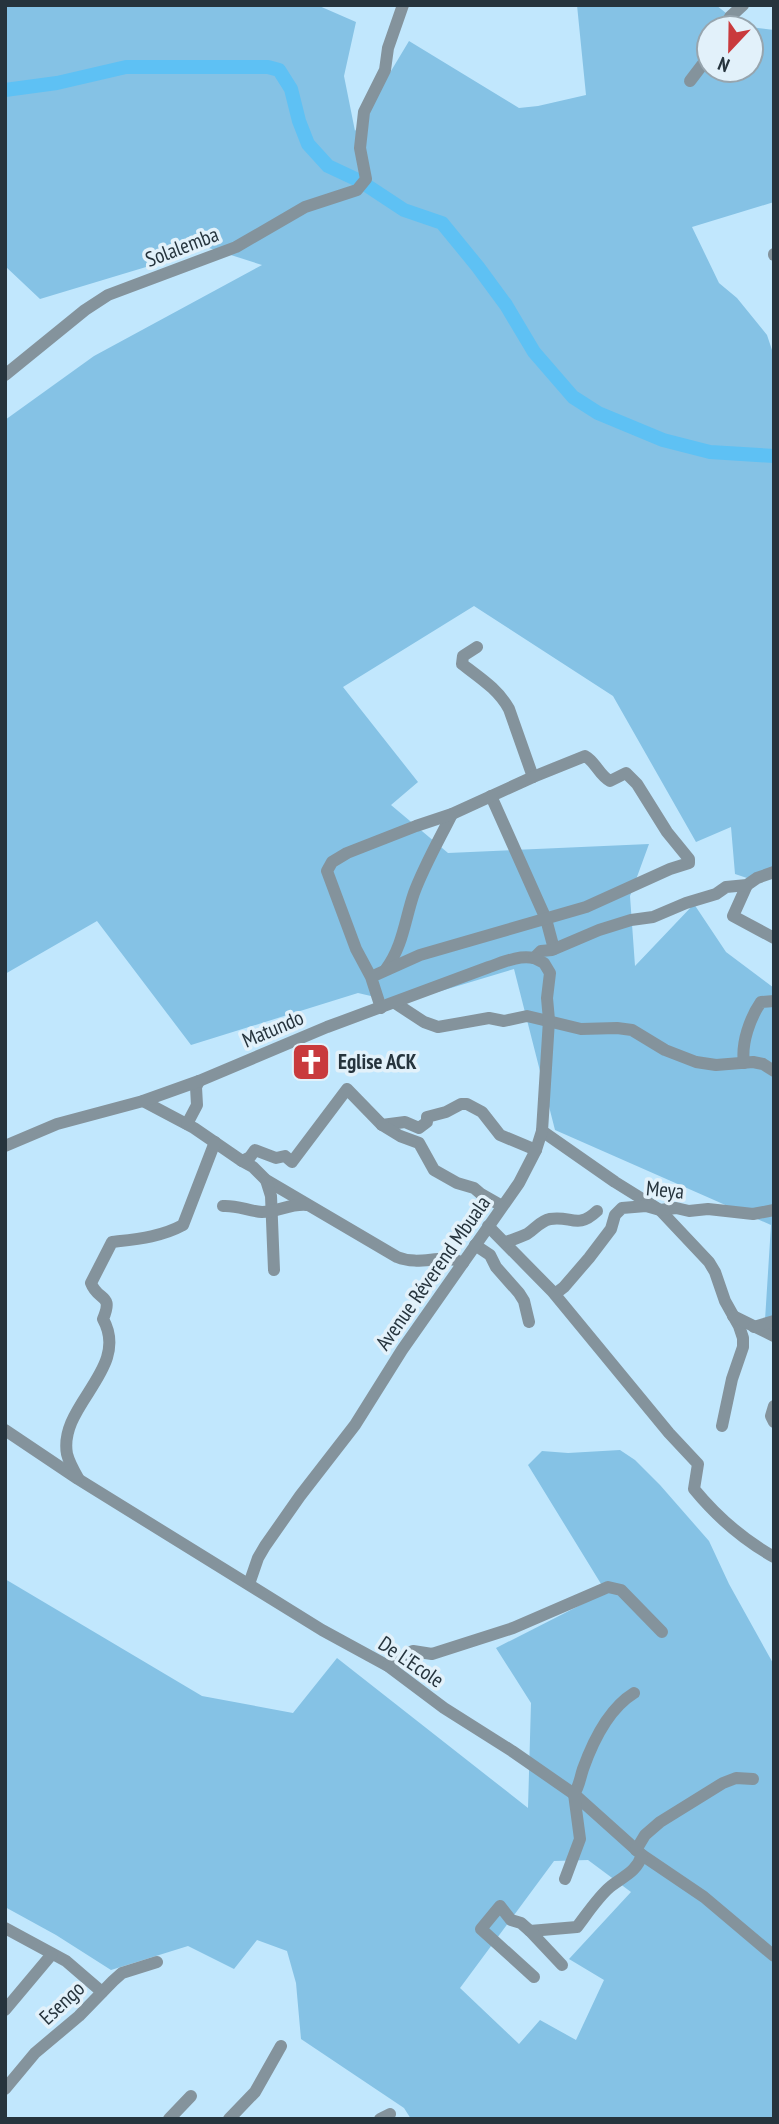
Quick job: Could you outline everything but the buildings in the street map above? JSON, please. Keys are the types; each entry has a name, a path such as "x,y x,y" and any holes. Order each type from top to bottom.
{"street":[{"name":"Solalemba","path":"5,375 107,295 236,247 305,207 357,190 364,183 364,161 360,148 364,112 385,70 388,48 403,5"},
{"path":"690,81 695,74"},
{"path":"477,647 463,656 462,664 504,699 533,777"},
{"path":"371,977 403,961 586,906 689,863 687,855 667,832 645,796 626,773 610,781 603,777 589,757 585,756 452,814 347,853 332,862 327,871 356,949 371,977 382,1008"},
{"path":"491,796 546,919 553,950"},
{"path":"386,970 401,943 421,875 452,814"},
{"name":"Matundo","path":"5,1146 57,1124 143,1101 199,1081 327,1027 511,959 525,956 534,958 541,951 553,950 599,930 631,920 653,917 716,894 726,887 747,885 774,872"},
{"path":"733,916 747,885"},
{"path":"721,889 733,916 774,938"},
{"name":"Avenue Réverend Mbuala","path":"249,1584 265,1546 355,1425 402,1350 524,1175 536,1150 542,1131 549,1020 547,998 553,950"},
{"path":"534,958 538,958 549,968"},
{"path":"744,1063 743,1044 754,1015 761,1002 774,1001"},
{"path":"395,1003 424,1022 438,1027 489,1018 504,1021 527,1016 581,1029 632,1030 665,1050 696,1062 716,1065 763,1065 774,1071"},
{"path":"187,1124 197,1105 196,1087 199,1081"},
{"path":"242,1161 250,1157 255,1150 276,1157 285,1156 292,1162 347,1089 382,1125 393,1133 419,1143 434,1170 457,1183 474,1188 502,1206"},
{"path":"143,1101 187,1124 253,1167 266,1180 390,1253 408,1261 427,1262 439,1258 454,1258 463,1262"},
{"path":"382,1125 405,1122 419,1128 427,1122 427,1117 467,1104 482,1112 500,1135 536,1150"},
{"path":"542,1131 660,1210 709,1262 743,1338 722,1426"},
{"path":"78,1479 67,1455 70,1423 97,1380 109,1352 108,1334 103,1319 108,1307 106,1300 93,1290 91,1283 113,1242 160,1234 183,1225 215,1142"},
{"path":"266,1180 271,1196 274,1270"},
{"path":"223,1206 233,1205 262,1212 298,1204 307,1205"},
{"name":"Meya","path":"555,1294 589,1258 611,1229 619,1210 646,1206 660,1210 708,1209 753,1214 774,1210"},
{"path":"506,1242 527,1234 542,1222 552,1219 578,1222 587,1220 597,1211"},
{"path":"488,1226 555,1294 669,1433 698,1464 694,1489 702,1500 748,1543 774,1558"},
{"path":"475,1245 490,1255 496,1267 519,1293 524,1301 529,1322"},
{"path":"732,1316 774,1336"},
{"path":"754,1327 774,1321"},
{"path":"774,1406 771,1416 774,1422"},
{"name":"De L'Ecole","path":"5,1430 78,1479 322,1630 388,1666 444,1708 574,1794 639,1853 704,1897 774,1956"},
{"path":"388,1666 413,1651 432,1654 513,1628 608,1587 626,1594 662,1632"},
{"path":"565,1879 580,1839 574,1794 598,1732 634,1693"},
{"path":"530,1931 577,1927 611,1886 629,1876 635,1869 645,1835 660,1822 723,1783 736,1778 753,1779"},
{"path":"534,1977 481,1929 500,1906 511,1920 521,1923 530,1931 562,1965"},
{"path":"5,1928 79,1970 102,1992"},
{"path":"5,2010 52,1954"},
{"name":"Esengo","path":"5,2089 35,2053 79,2016 122,1973 157,1962"},
{"path":"229,2119 255,2092 281,2046"},
{"path":"169,2119 191,2096"}],"shaded area":[{"path":"5,5 317,5 356,22 344,76 355,131 409,41 519,108 586,95 577,5 716,5 727,14 695,14 695,84 765,84 765,29 774,30 774,202 692,227 719,283 737,298 767,335 774,356 774,867 747,878 735,874 731,827 696,842 613,696 474,606 343,687 418,782 391,805 448,853 649,844 630,896 635,966 694,904 726,952 774,988 774,1338 764,1336 771,1225 555,1130 514,969 401,1003 358,993 191,1045 97,921 5,974 5,420 94,356 262,265 209,248 40,299 5,266"},
{"path":"620,1450 635,1460 660,1485 709,1541 729,1584 774,1665 774,2119 411,2119 404,2108 301,2039 296,1983 287,1951 257,1940 234,1969 188,1946 111,1970 5,1907 5,1579 202,1696 293,1713 337,1658 528,1808 531,1703 496,1648 606,1592 528,1465 542,1451 568,1453","holes":["588,1860 631,1892 569,1959 604,1980 576,2040 540,2020 519,2044 460,1988 554,1861"]}],"waterway":[{"path":"5,90 57,83 126,67 268,67 279,70 291,89 308,144 328,166 360,181 404,210 442,223 506,305 534,352 573,397 598,413 663,440 710,452 774,456"}],"place":[{"name":"Eglise ACK","path":"311,1062"}]}
